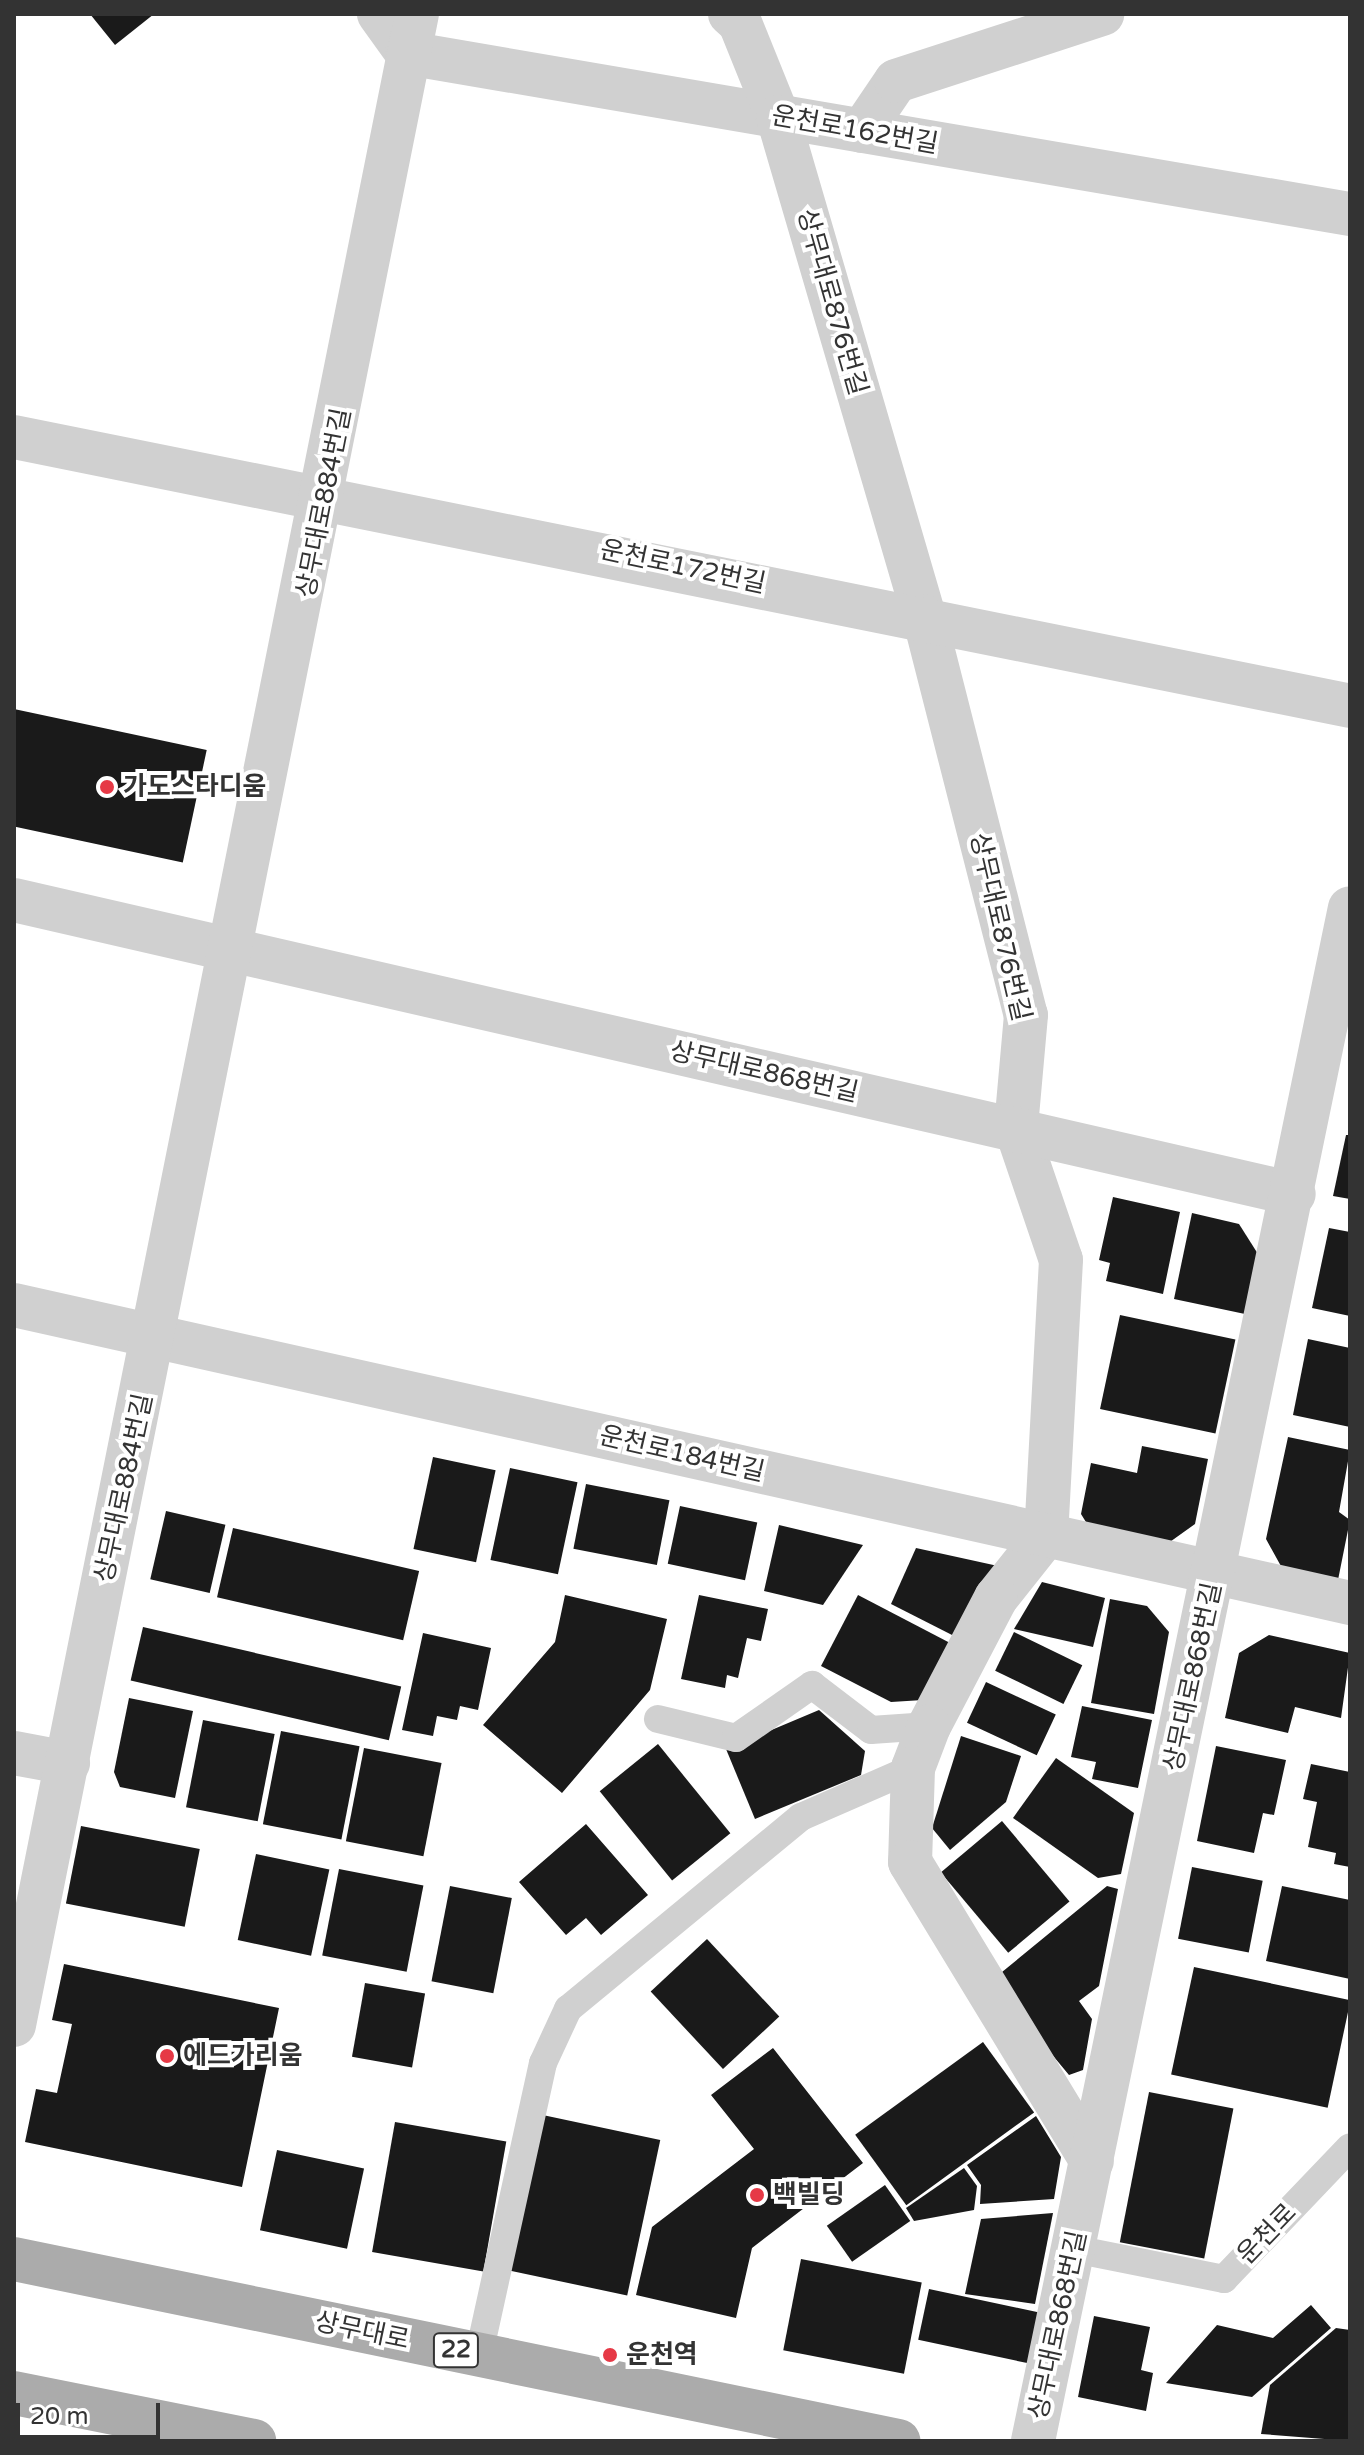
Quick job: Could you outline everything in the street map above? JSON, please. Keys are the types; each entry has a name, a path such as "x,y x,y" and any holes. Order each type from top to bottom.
{"main road":[{"name":"상무대로","path":"14,2259 898,2441"},
{"path":"14,2393 254,2441"}],"street":[{"path":"379,14 412,34"},
{"name":"상무대로876번길","path":"730,14 778,117 924,616 1026,1015 1016,1128 1061,1260 1046,1535"},
{"path":"862,131 896,81 1102,14"},
{"name":"운천로162번길","path":"412,34 778,117 1350,214"},
{"name":"상무대로884번길","path":"14,2025 327,494 412,34"},
{"name":"운천로172번길","path":"14,437 327,494 1350,706"},
{"path":"14,900 233,952"},
{"name":"상무대로868번길","path":"1033,2441 1294,1194 1350,908"},
{"name":"상무대로868번길","path":"233,952 1016,1128 1294,1194"},
{"name":"운천로184번길","path":"14,1305 1350,1603"},
{"path":"1046,1535 996,1598 929,1726 913,1768 910,1862 1092,2161"},
{"path":"14,1753 68,1763"}],"lane":[{"path":"658,1719 736,1738 812,1685 871,1730 929,1726"},
{"path":"479,2354 543,2063 568,2009 801,1817 913,1768"},
{"name":"운천로","path":"1074,2249 1224,2279 1350,2147"}],"building":[{"path":"90,14 154,14 115,45"},
{"name":"가도스타디움","path":"14,709 207,750 183,862 14,827"},
{"path":"1346,1135 1350,1135 1350,1199 1333,1196"},
{"path":"1113,1197 1180,1212 1163,1294 1106,1281 1110,1263 1099,1260"},
{"path":"1192,1213 1239,1224 1258,1254 1245,1314 1174,1299"},
{"path":"1329,1228 1350,1232 1350,1316 1312,1308"},
{"path":"1120,1315 1235,1340 1215,1433 1100,1409"},
{"path":"1308,1339 1350,1348 1350,1427 1293,1415"},
{"path":"1288,1437 1350,1450 1339,1512 1350,1520 1338,1580 1282,1568 1266,1539"},
{"path":"1142,1446 1208,1459 1195,1524 1167,1544 1089,1527 1081,1514 1091,1463 1137,1473"},
{"path":"433,1457 496,1470 476,1562 413,1549"},
{"path":"510,1468 577,1482 558,1574 490,1560"},
{"path":"586,1484 669,1500 657,1565 573,1549"},
{"path":"680,1506 757,1522 745,1580 668,1564"},
{"path":"166,1511 225,1525 210,1593 150,1579"},
{"path":"779,1525 863,1545 823,1605 764,1591"},
{"path":"233,1528 419,1571 403,1640 217,1597"},
{"path":"916,1548 998,1566 956,1637 891,1604"},
{"path":"1042,1582 1105,1598 1093,1647 1014,1629"},
{"path":"565,1595 667,1619 650,1690 562,1793 483,1725 555,1642"},
{"path":"699,1595 768,1609 761,1641 747,1638 738,1678 727,1675 725,1688 681,1679"},
{"path":"858,1595 952,1644 923,1700 891,1702 821,1666"},
{"path":"1110,1599 1147,1606 1169,1632 1154,1714 1091,1703"},
{"path":"143,1627 401,1687 389,1740 131,1681"},
{"path":"1014,1632 1082,1665 1063,1704 995,1671"},
{"path":"423,1633 491,1648 478,1710 460,1706 457,1720 437,1716 433,1736 402,1730"},
{"path":"1269,1635 1350,1653 1341,1718 1295,1707 1288,1733 1225,1718 1239,1653"},
{"path":"986,1682 1056,1715 1037,1755 967,1723"},
{"path":"129,1698 193,1711 175,1798 120,1787 114,1772"},
{"path":"1082,1706 1152,1720 1138,1788 1092,1779 1096,1762 1071,1757"},
{"path":"819,1710 865,1751 861,1775 755,1819 726,1749"},
{"path":"203,1720 275,1734 258,1821 186,1807"},
{"path":"281,1731 360,1746 341,1840 263,1824"},
{"path":"961,1736 1021,1756 1006,1802 950,1850 932,1828"},
{"path":"658,1744 730,1833 672,1881 600,1791"},
{"path":"1216,1746 1286,1760 1274,1815 1263,1813 1254,1853 1197,1841"},
{"path":"364,1748 442,1763 423,1856 346,1841"},
{"path":"1056,1758 1134,1813 1121,1874 1098,1878 1013,1818"},
{"path":"1311,1764 1350,1772 1350,1867 1334,1864 1336,1853 1308,1847 1317,1802 1303,1799"},
{"path":"1002,1821 1069,1901 1008,1953 941,1872"},
{"path":"586,1824 648,1895 601,1935 586,1918 566,1935 519,1882"},
{"path":"81,1826 200,1849 185,1927 66,1904"},
{"path":"256,1854 329,1870 311,1956 238,1940"},
{"path":"1192,1867 1263,1881 1249,1952 1178,1939"},
{"path":"339,1869 423,1885 407,1972 322,1955"},
{"path":"450,1886 512,1898 493,1993 431,1981"},
{"path":"1107,1886 1118,1889 1099,1986 1079,2001 1092,2019 1083,2070 1069,2075 991,1981"},
{"path":"1282,1886 1350,1900 1350,1979 1266,1961"},
{"path":"707,1939 779,2017 723,2069 651,1992"},
{"name":"에드가리움","path":"64,1964 279,2008 242,2187 25,2142 36,2089 57,2093 72,2024 52,2020"},
{"path":"1194,1967 1350,2000 1328,2108 1171,2075"},
{"path":"365,1983 425,1994 412,2067 352,2057"},
{"path":"983,2042 1034,2112 906,2205 855,2135"},
{"name":"백빌딩","path":"773,2048 863,2163 752,2248 736,2318 636,2295 652,2227 754,2149 711,2095"},
{"path":"1149,2092 1233,2108 1204,2259 1120,2242"},
{"path":"538,2114 660,2140 627,2296 505,2270"},
{"path":"1036,2116 1061,2157 1054,2199 980,2204 981,2185 967,2165"},
{"path":"395,2122 506,2142 483,2272 372,2252"},
{"path":"277,2150 364,2169 347,2249 260,2230"},
{"path":"964,2168 977,2186 974,2210 914,2221 906,2208"},
{"path":"885,2185 910,2221 852,2262 827,2226"},
{"path":"1053,2213 1035,2304 965,2294 981,2219"},
{"path":"801,2259 922,2282 904,2374 783,2350"},
{"path":"929,2289 1041,2313 1030,2364 918,2340"},
{"path":"1311,2305 1331,2328 1252,2397 1166,2383 1217,2325 1273,2338"},
{"path":"1094,2316 1150,2327 1141,2370 1153,2373 1146,2411 1078,2397"},
{"path":"1336,2328 1350,2330 1350,2441 1261,2434 1270,2385"}],"place":[{"name":"가도스타디움","path":"107,787"},
{"name":"에드가리움","path":"167,2056"},
{"name":"백빌딩","path":"757,2195"},
{"name":"운천역","path":"610,2355"}]}
